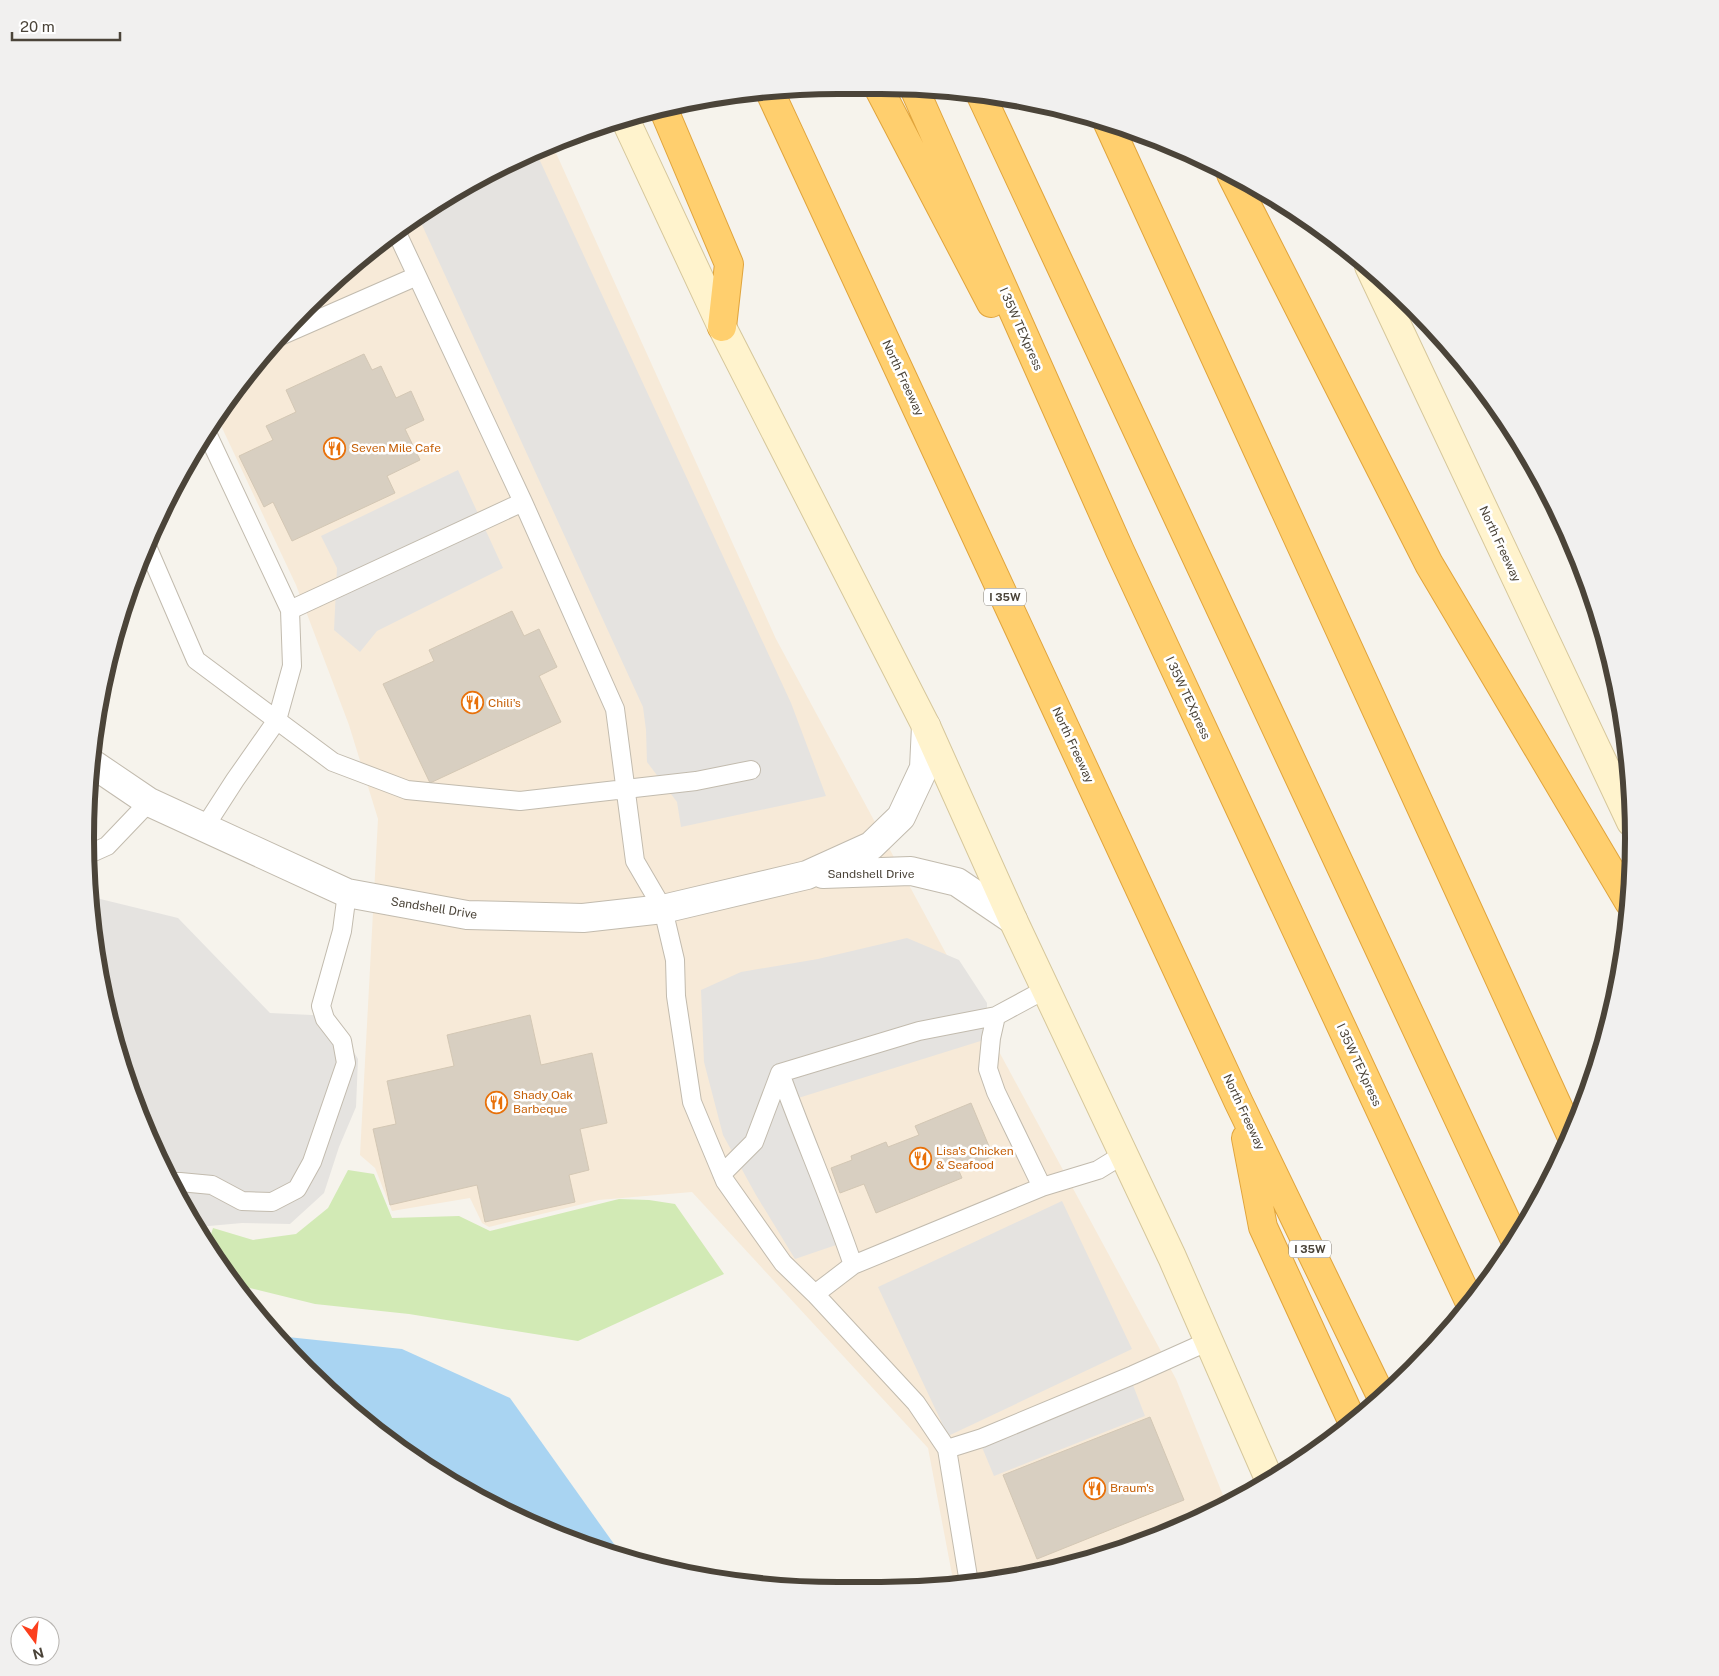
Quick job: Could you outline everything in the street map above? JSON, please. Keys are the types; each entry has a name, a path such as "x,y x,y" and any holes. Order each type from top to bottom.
{"highway":[{"path":"882,94 1120,551"},
{"name":"I 35W TEXpress","path":"917,95 1120,551 1467,1296"},
{"name":"North Freeway","path":"772,97 1240,1103 1379,1391"},
{"path":"983,101 1512,1233"},
{"path":"666,114 729,264 722,327"},
{"path":"1111,130 1567,1126"},
{"path":"1236,184 1428,564 1623,893"},
{"path":"1240,1103 1263,1227 1350,1415"}],"main road":[{"path":"627,124 722,327 926,726 1013,920 1172,1257 1267,1474"},
{"name":"North Freeway","path":"1377,283 1624,801"}],"street":[{"name":"Sandshell Drive","path":"807,875 870,846 901,817 924,768 926,726"},
{"name":"Sandshell Drive","path":"97,767 149,802 347,893 467,915 582,918 663,909 807,875 911,871 956,882 1013,920"}],"lane":[{"path":"399,238 523,502 615,709 635,861 663,909 675,960 676,996 692,1102 725,1182 783,1263 815,1294 916,1403 947,1448 968,1577"},
{"path":"295,329 417,276"},
{"path":"204,828 234,780 277,720 292,666 290,610 210,439"},
{"path":"290,610 523,502"},
{"path":"150,553 196,660 333,762 407,790 520,801 696,781 751,770"},
{"path":"94,852 107,846 149,802"},
{"path":"179,1182 212,1185 242,1201 272,1202 297,1189 312,1162 346,1063 342,1040 325,1019 321,1006 342,931 347,893"},
{"path":"780,1072 919,1031 996,1016 1046,989"},
{"path":"996,1016 991,1038 988,1069 996,1092 1042,1187"},
{"path":"722,1174 754,1142 780,1072"},
{"path":"780,1072 798,1122 838,1219 853,1265"},
{"path":"815,1294 853,1265 1042,1187 1098,1170 1124,1154"},
{"path":"947,1448 982,1438 1209,1341"}],"shaded area":[{"path":"554,149 776,639 1176,1379 1224,1498 1166,1526 1074,1557 1026,1568 953,1579 928,1448 692,1192 599,1200 489,1227 482,1223 470,1198 392,1211 375,1168 360,1155 378,819 349,725 296,585 220,424 278,347 347,278 425,219 466,193"},
{"path":"538,157 791,703 826,796 681,827 677,802 647,762 643,707 421,222 466,193"},
{"path":"458,470 503,568 377,631 360,652 334,630 337,568 321,536"},
{"path":"96,898 178,918 270,1013 332,1016 358,1059 356,1107 339,1147 324,1193 290,1224 242,1223 203,1227 193,1210 150,1123 119,1031 108,983"},
{"path":"907,938 959,960 987,1003 987,1039 795,1099 839,1244 795,1259 756,1195 723,1135 704,1062 701,990 741,972 818,959"},
{"path":"1062,1201 1132,1349 948,1436 878,1287"},
{"path":"1131,1380 1145,1416 994,1476 979,1440"}],"green space":[{"path":"348,1170 374,1174 392,1218 459,1216 490,1231 619,1199 649,1200 675,1204 724,1274 578,1341 409,1314 315,1304 245,1287 210,1237 213,1228 253,1240 296,1234 328,1208"}],"water":[{"path":"286,1337 402,1349 510,1398 617,1549 553,1526 466,1483 425,1457 347,1398"}],"building":[{"name":"Seven Mile Cafe","path":"364,354 372,370 381,366 396,398 411,391 424,420 405,429 420,460 387,476 395,493 292,541 273,502 264,507 239,456 273,440 266,426 296,412 286,390"},
{"name":"Chili's","path":"512,611 524,636 539,629 557,667 539,676 561,722 430,783 383,684 434,661 429,650"},
{"name":"Shady Oak Barbeque","path":"530,1015 541,1065 592,1053 607,1123 580,1129 589,1170 569,1175 575,1202 485,1222 477,1185 390,1205 373,1129 396,1124 387,1081 454,1066 447,1035"},
{"name":"Lisa's Chicken & Seafood","path":"971,1103 993,1156 959,1171 962,1178 876,1213 864,1184 840,1193 831,1168 852,1160 851,1156 886,1142 888,1147 919,1135 915,1126"},
{"name":"Braum's","path":"1150,1417 1184,1500 1037,1559 1003,1475"}],"place":[{"name":"Seven Mile Cafe","path":"335,448"},
{"name":"Chili's","path":"472,703"},
{"name":"Shady Oak Barbeque","path":"497,1102"},
{"name":"Lisa's Chicken & Seafood","path":"920,1158"},
{"name":"Braum's","path":"1094,1488"}]}
